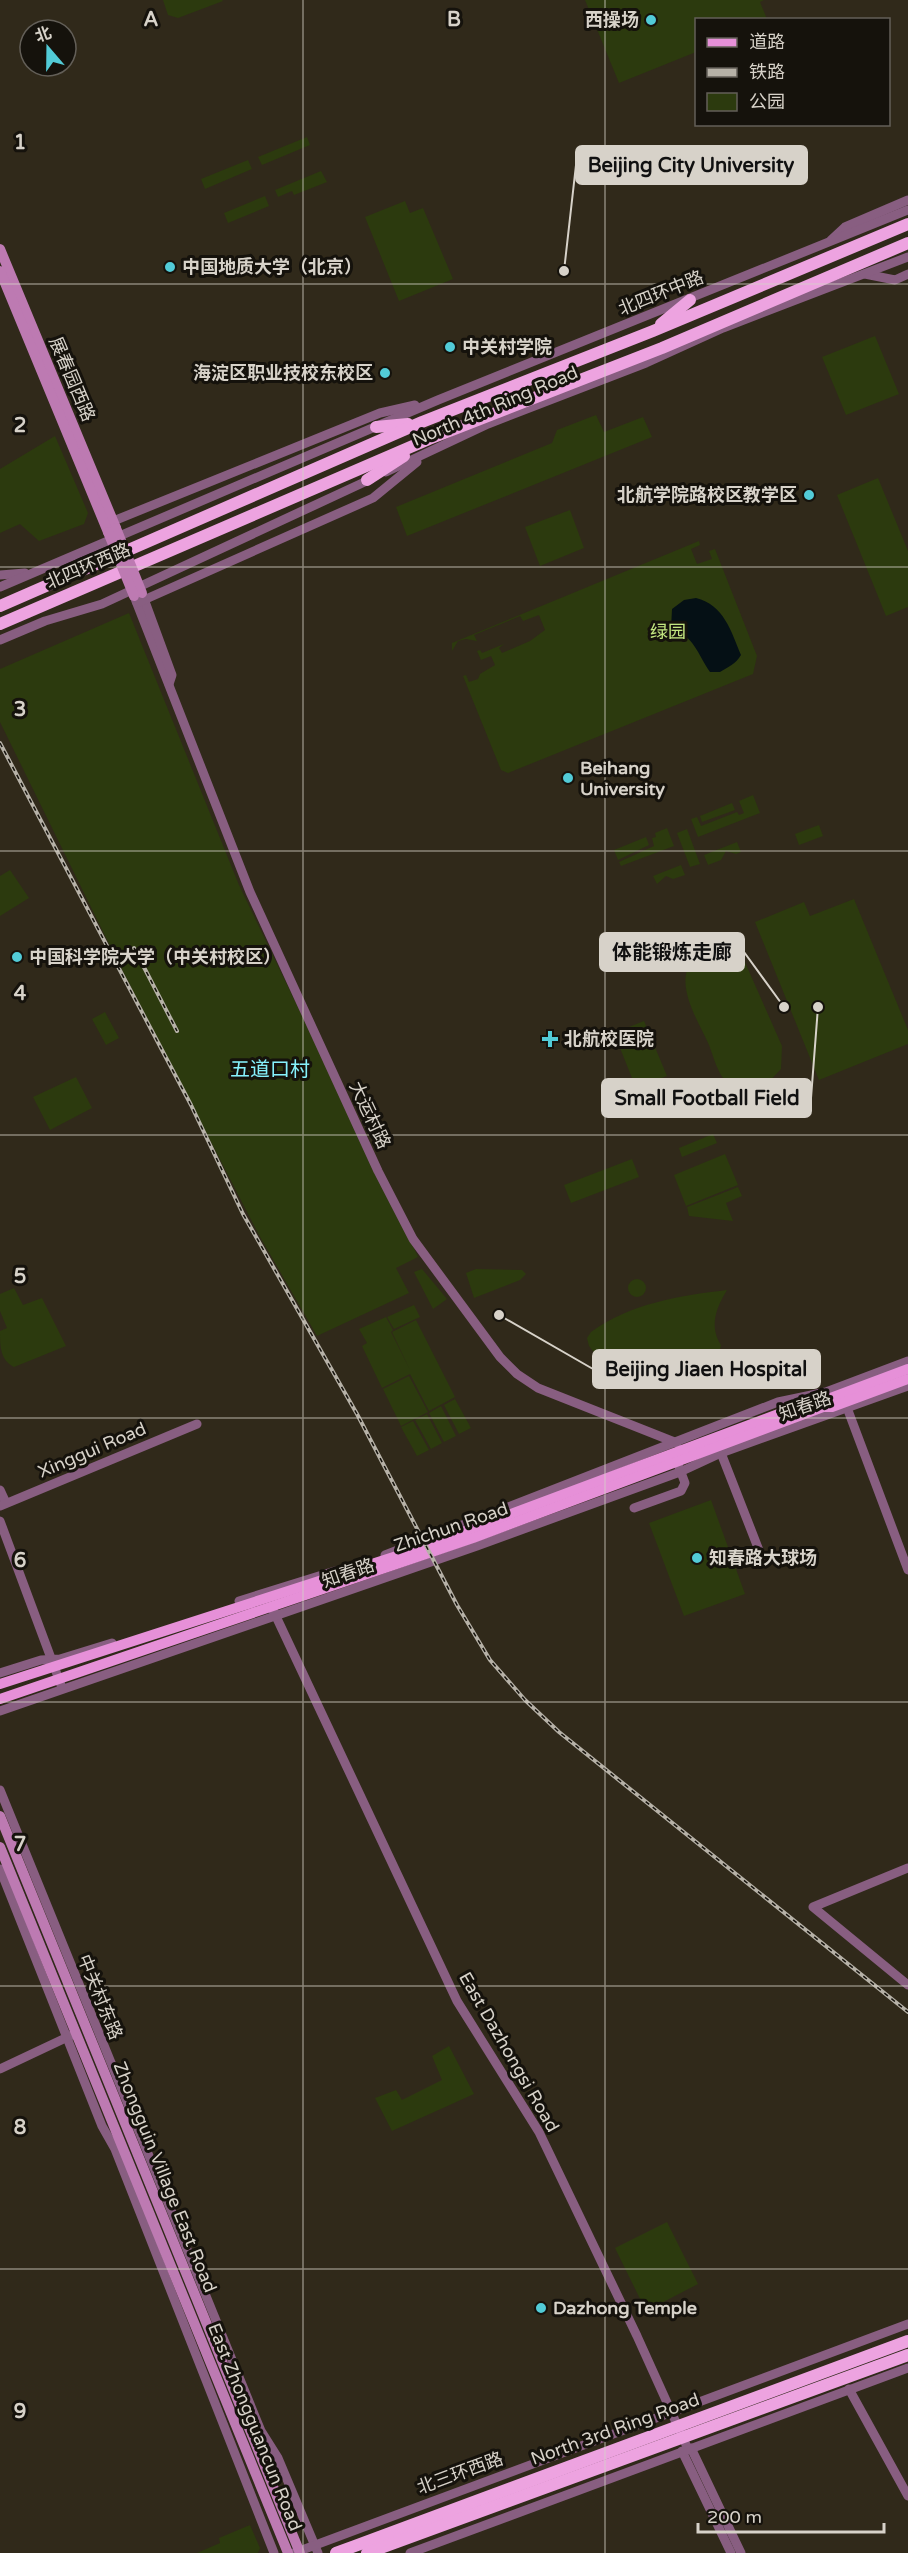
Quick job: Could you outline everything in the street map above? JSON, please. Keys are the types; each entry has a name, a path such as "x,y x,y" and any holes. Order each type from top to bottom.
{"highway":[{"name":"North 4th Ring Road","path":"185,526 422,422 653,331 908,224"},
{"name":"North 4th Ring Road","path":"191,541 429,439 662,348 908,243"},
{"path":"653,331 690,300"},
{"path":"662,348 723,328"},
{"path":"376,427 422,422"},
{"path":"367,480 429,439"},
{"name":"北四环西路","path":"0,606 185,526"},
{"name":"北四环西路","path":"0,624 191,541"},
{"name":"North 3rd Ring Road","path":"336,2553 908,2341"},
{"name":"North 3rd Ring Road","path":"367,2553 908,2355"}],"main road":[{"name":"展春园西路","path":"0,249 110,526"},
{"name":"展春园西路","path":"0,271 110,526"},
{"name":"大运村路","path":"110,526 140,598"},
{"name":"Zhichun Road","path":"0,1699 438,1542 678,1447 908,1369"},
{"name":"Zhichun Road","path":"0,1684 53,1663 103,1652 270,1603 473,1538 679,1467 823,1407 846,1406 908,1378"},
{"name":"Zhongguin Village East Road","path":"0,1816 295,2552"},
{"name":"East Zhongguancun Road","path":"0,1847 73,2038 295,2552"}],"street":[{"path":"827,244 845,227 908,200"},
{"name":"北四环中路","path":"438,400 908,210"},
{"name":"North 4th Ring Road","path":"102,604 367,480 426,455 472,431 646,363 723,328 908,257"},
{"path":"863,274 895,280 908,274"},
{"path":"110,526 380,413 438,400"},
{"name":"North 4th Ring Road","path":"33,573 438,400"},
{"path":"140,598 373,498 426,455"},
{"path":"0,575 33,573"},
{"name":"北四环西路","path":"0,586 33,573"},
{"name":"大运村路","path":"140,598 172,675 169,684 250,893 378,1171 419,1251 500,1357 517,1374 547,1392 678,1447"},
{"name":"北四环西路","path":"0,640 45,621 102,604"},
{"name":"知春路","path":"678,1447 778,1402 826,1392 908,1361"},
{"name":"知春路","path":"679,1467 846,1406 908,1386"},
{"path":"846,1406 908,1570"},
{"name":"Xinggui Road","path":"3,1505 197,1424"},
{"path":"721,1453 764,1563"},
{"path":"634,1508 681,1491 685,1484 679,1467"},
{"path":"0,1490 3,1505"},
{"path":"0,1521 63,1690"},
{"path":"103,1652 112,1643 270,1603"},
{"path":"0,1711 63,1690 270,1603"},
{"name":"East Dazhongsi Road","path":"270,1603 457,2001 538,2132 672,2412 687,2449"},
{"name":"Zhichun Road","path":"0,1674 41,1660 53,1663 112,1643"},
{"name":"中关村东路","path":"0,1790 261,2431 278,2458 316,2549"},
{"path":"908,1868 813,1907 908,1985"},
{"path":"0,1869 73,2038 102,2126 115,2149 274,2553"},
{"path":"52,1943 54,1927"},
{"path":"0,2069 73,2038"},
{"name":"北三环西路","path":"295,2552 316,2549 602,2438 908,2324"},
{"path":"415,2552 908,2368"},
{"path":"749,2384 763,2421"},
{"path":"849,2390 908,2496"},
{"path":"602,2438 616,2476"},
{"path":"687,2449 731,2553"},
{"path":"687,2449 741,2553"}],"green space":[{"path":"163,0 223,1 178,18 168,15"},
{"path":"585,0 764,0 760,2 767,18 695,18 695,52 619,83"},
{"path":"307,137 310,145 262,165 258,157"},
{"path":"248,160 252,169 205,189 201,179"},
{"path":"321,171 327,182 294,195 292,191 278,197 275,190"},
{"path":"265,196 269,206 228,223 224,213"},
{"path":"405,201 410,213 423,208 453,279 399,301 365,217"},
{"path":"875,336 899,394 846,415 822,357"},
{"path":"596,415 604,432 643,417 652,437 407,536 396,507 552,443 557,430"},
{"path":"55,436 88,513 84,524 39,541 20,524 0,533 0,469"},
{"path":"878,478 908,551 908,607 886,616 837,495"},
{"path":"570,510 584,548 540,566 525,527"},
{"name":"绿园","path":"699,541 700,545 691,549 697,564 712,559 709,551 715,549 757,656 753,674 508,773 501,770 463,676 466,675 469,682 478,679 480,674 495,665 491,656 481,660 477,651 480,650 482,653 504,644 499,648 502,653 530,641 545,630 539,615 523,621 520,616 474,635 477,641 466,639 458,641 452,651 452,643"},
{"path":"129,613 239,885 418,1257 396,1268 409,1293 317,1336 259,1235 113,952 0,722 0,669"},
{"path":"753,795 760,813 698,837 691,819 697,817 701,826 737,812 739,815 744,813 739,801"},
{"path":"732,803 735,810 702,822 700,816"},
{"path":"819,825 823,836 799,845 795,834"},
{"path":"667,828 674,846 621,866 619,862 654,846 652,838 656,837 655,833"},
{"path":"687,829 700,864 690,867 677,833"},
{"path":"646,837 649,845 618,860 614,850"},
{"path":"737,842 741,852 736,854 726,851 721,860 708,865 704,855"},
{"path":"681,865 685,875 673,879 666,876 657,884 653,876"},
{"path":"10,870 29,898 0,916 0,876"},
{"path":"854,899 908,1030 908,1044 819,1080 755,922 804,902 810,916"},
{"path":"710,948 728,950 744,960 782,1046 781,1069 763,1088 748,1090 731,1085 724,1079 696,1019 687,992 688,967 696,957"},
{"path":"105,1012 119,1038 106,1045 92,1019"},
{"path":"644,1021 667,1076 636,1088 614,1033"},
{"path":"76,1077 92,1108 50,1130 33,1097"},
{"path":"713,1134 717,1143 682,1157 679,1148"},
{"path":"725,1154 738,1185 686,1206 674,1175"},
{"path":"632,1159 639,1177 571,1203 564,1185"},
{"path":"738,1187 742,1196 726,1203 733,1221 689,1216 687,1207"},
{"path":"422,1269 447,1299 433,1309 414,1272"},
{"path":"476,1269 522,1270 526,1274 520,1280 474,1298 466,1273"},
{"path":"637,1279 643,1282 646,1288 643,1294 637,1297 631,1294 628,1288 631,1282"},
{"path":"14,1288 23,1305 42,1298 66,1346 14,1367 6,1361 1,1347 0,1331 7,1328 0,1311 0,1294"},
{"path":"727,1290 715,1317 715,1331 721,1345 719,1354 712,1362 650,1368 599,1359 589,1346 587,1338 591,1332 623,1314 673,1298"},
{"path":"414,1305 420,1317 394,1329 387,1317"},
{"path":"386,1317 393,1330 391,1332 410,1370 392,1332 416,1320 455,1397 429,1411 410,1374 382,1388 362,1346 367,1343 359,1329"},
{"path":"409,1376 428,1412 401,1426 383,1389"},
{"path":"455,1399 471,1428 459,1434 444,1405"},
{"path":"441,1406 456,1436 444,1442 429,1413"},
{"path":"427,1414 442,1443 431,1449 415,1420"},
{"path":"413,1421 429,1450 417,1456 401,1427"},
{"name":"知春路大球场","path":"711,1500 745,1594 684,1616 649,1523"},
{"path":"449,2046 474,2094 392,2131 375,2098 396,2090 402,2100 442,2080 432,2056"},
{"path":"667,2222 698,2284 646,2311 615,2248"},
{"path":"250,2525 260,2548 258,2553 197,2553 220,2543 219,2538"}],"shaded area":[{"path":"696,598 706,601 720,613 730,628 741,655 734,663 720,672 710,672 695,646 685,636 671,629 672,609 684,600"}],"railway":[{"path":"0,743 191,1105 243,1214 357,1414 457,1605 490,1660 525,1700 559,1732 908,2012"},
{"path":"134,948 177,1031"}],"place":[{"name":"西操场","path":"651,20"},
{"name":"中国地质大学（北京）","path":"170,267"},
{"name":"Beijing City University","path":"564,271"},
{"name":"中关村学院","path":"450,347"},
{"name":"海淀区职业技校东校区","path":"385,373"},
{"name":"北航学院路校区教学区","path":"809,495"},
{"name":"Beihang University","path":"568,778"},
{"name":"中国科学院大学（中关村校区）","path":"17,957"},
{"name":"体能锻炼走廊","path":"784,1007"},
{"name":"Small Football Field","path":"818,1007"},
{"name":"北航校医院","path":"550,1039"},
{"name":"Beijing Jiaen Hospital","path":"499,1315"},
{"name":"知春路大球场","path":"697,1558"},
{"name":"Dazhong Temple","path":"541,2308"}],"district":[{"name":"五道口村","path":"270,1069"}]}
